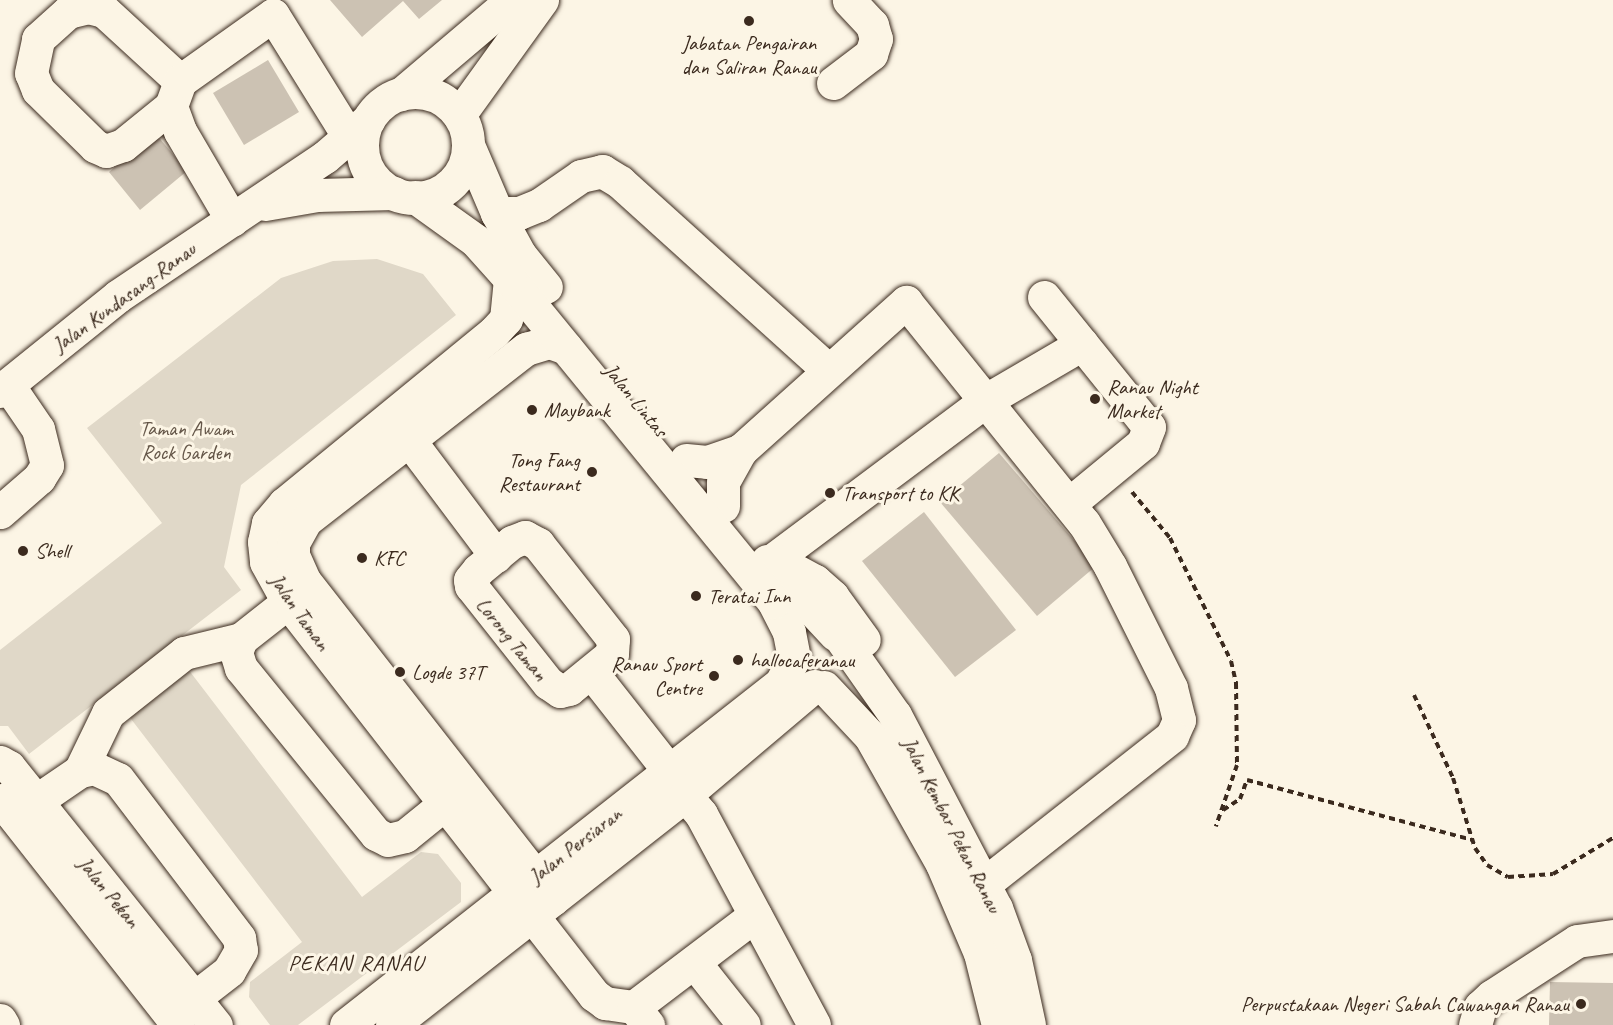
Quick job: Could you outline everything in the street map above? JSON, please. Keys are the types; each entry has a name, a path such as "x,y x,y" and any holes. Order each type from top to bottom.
{"main road":[{"path":"358,129 388,99 401,94 512,0"},
{"path":"242,213 180,131 175,93 272,5 363,137 366,162 380,183 404,195 431,195 458,176 464,130 542,0"},
{"path":"833,83 871,54 876,39 872,24 849,0"},
{"path":"401,94 434,95 464,130"},
{"name":"Jalan Kundasang-Ranau","path":"4,388 118,296 242,213 358,129"},
{"name":"Jalan Lintas","path":"464,130 497,213 520,255 723,506 839,637"},
{"path":"497,213 519,213 539,205 581,176 602,171 620,182 828,370"},
{"name":"Jalan Kundasang-Ranau","path":"242,213 317,195 404,195"},
{"name":"Jalan Lintas","path":"404,195 475,240 510,279 774,602 789,632 794,658"},
{"name":"Jalan Taman","path":"510,279 506,319 400,429 306,520 293,543 293,555 304,580 456,794 534,895 594,995 605,1003 641,1016"},
{"path":"1044,297 1149,427 1143,443 1069,504"},
{"path":"723,506 723,482 728,467 741,450 906,302 988,399 1069,504 1110,566 1171,688 1179,720 1172,736 984,884"},
{"name":"Jalan Taman","path":"456,794 288,602 266,562 264,542 268,523 284,504 526,349 549,342 566,348"},
{"path":"921,763 912,704 832,596 815,581 764,552 988,399 1082,344"},
{"path":"0,512 39,478 46,465 38,429 4,388"},
{"path":"400,429 496,556"},
{"path":"686,460 707,462 741,450"},
{"name":"Lorong Taman","path":"525,537 545,553 613,639 612,654 592,673 569,689 560,691 548,683 471,586 474,574 496,556 525,537"},
{"path":"80,771 108,712 184,653 241,639 288,602"},
{"path":"808,634 839,637 850,656 846,673 819,687 799,675 794,658 796,648 808,634"},
{"name":"Jalan Kembar Pekan Ranau","path":"839,637 884,697 984,884 1015,960 1029,1025"},
{"path":"241,639 236,652 241,668 376,834 388,840 405,836 456,794"},
{"name":"Jalan Persiaran","path":"677,783 781,683 794,658"},
{"path":"592,673 700,814 814,1025"},
{"name":"Jalan Persiaran","path":"346,1025 534,895 677,783 819,687"},
{"name":"Jalan Kembar Pekan Ranau","path":"819,687 870,736 942,864 980,953 998,1025"},
{"name":"Jalan Pekan","path":"0,762 9,767 16,805 181,1013 216,1025"},
{"path":"16,805 80,771 94,768 118,779 234,928 241,950 236,961 181,1013"},
{"name":"Jalan Persiaran","path":"392,1025 534,895"},
{"path":"641,1016 694,962 755,915"},
{"path":"1474,1025 1480,1007 1492,996 1568,947 1589,938 1613,936"},
{"path":"694,962 744,1025"},
{"path":"0,1020 3,1025"}],"path":[{"path":"1112,468 1170,538 1231,662 1236,683 1237,765 1216,826"},
{"path":"1414,694 1453,777 1473,841 1487,866 1508,878 1527,879 1553,874 1613,838"},
{"path":"1223,810 1240,799 1247,780 1473,841"}],"green space":[{"name":"Taman Awam Rock Garden","path":"377,259 423,274 456,315 241,485 224,567 241,590 29,754 8,726 0,726 0,650 162,523 87,428 281,278 333,261"},
{"path":"188,669 362,897 421,852 438,854 461,883 461,902 298,1025 270,1025 249,997 250,982 302,942 128,715"}],"building":[{"path":"330,0 442,0 419,19 403,1 362,37"},
{"path":"268,60 299,112 244,145 213,93"},
{"path":"155,133 187,171 140,210 109,172"},
{"path":"999,453 1096,566 1037,616 940,502"},
{"path":"924,512 1016,630 955,677 862,561"},
{"name":"Perpustakaan Negeri Sabah Cawangan Ranau","path":"1550,982 1613,983 1613,1025 1549,1025"}],"place":[{"name":"Jabatan Pengairan dan Saliran Ranau","path":"749,21"},
{"name":"Ranau Night Market","path":"1095,399"},
{"name":"Maybank","path":"532,410"},
{"name":"Tong Fang Restaurant","path":"592,472"},
{"name":"Transport to KK","path":"830,493"},
{"name":"Shell","path":"23,551"},
{"name":"KFC","path":"362,558"},
{"name":"Teratai Inn","path":"696,596"},
{"name":"hallocaferanau","path":"738,660"},
{"name":"Logde 37T","path":"400,672"},
{"name":"Ranau Sport Centre","path":"714,676"},
{"name":"Perpustakaan Negeri Sabah Cawangan Ranau","path":"1581,1004"}],"district":[{"name":"PEKAN RANAU","path":"356,964"}]}
